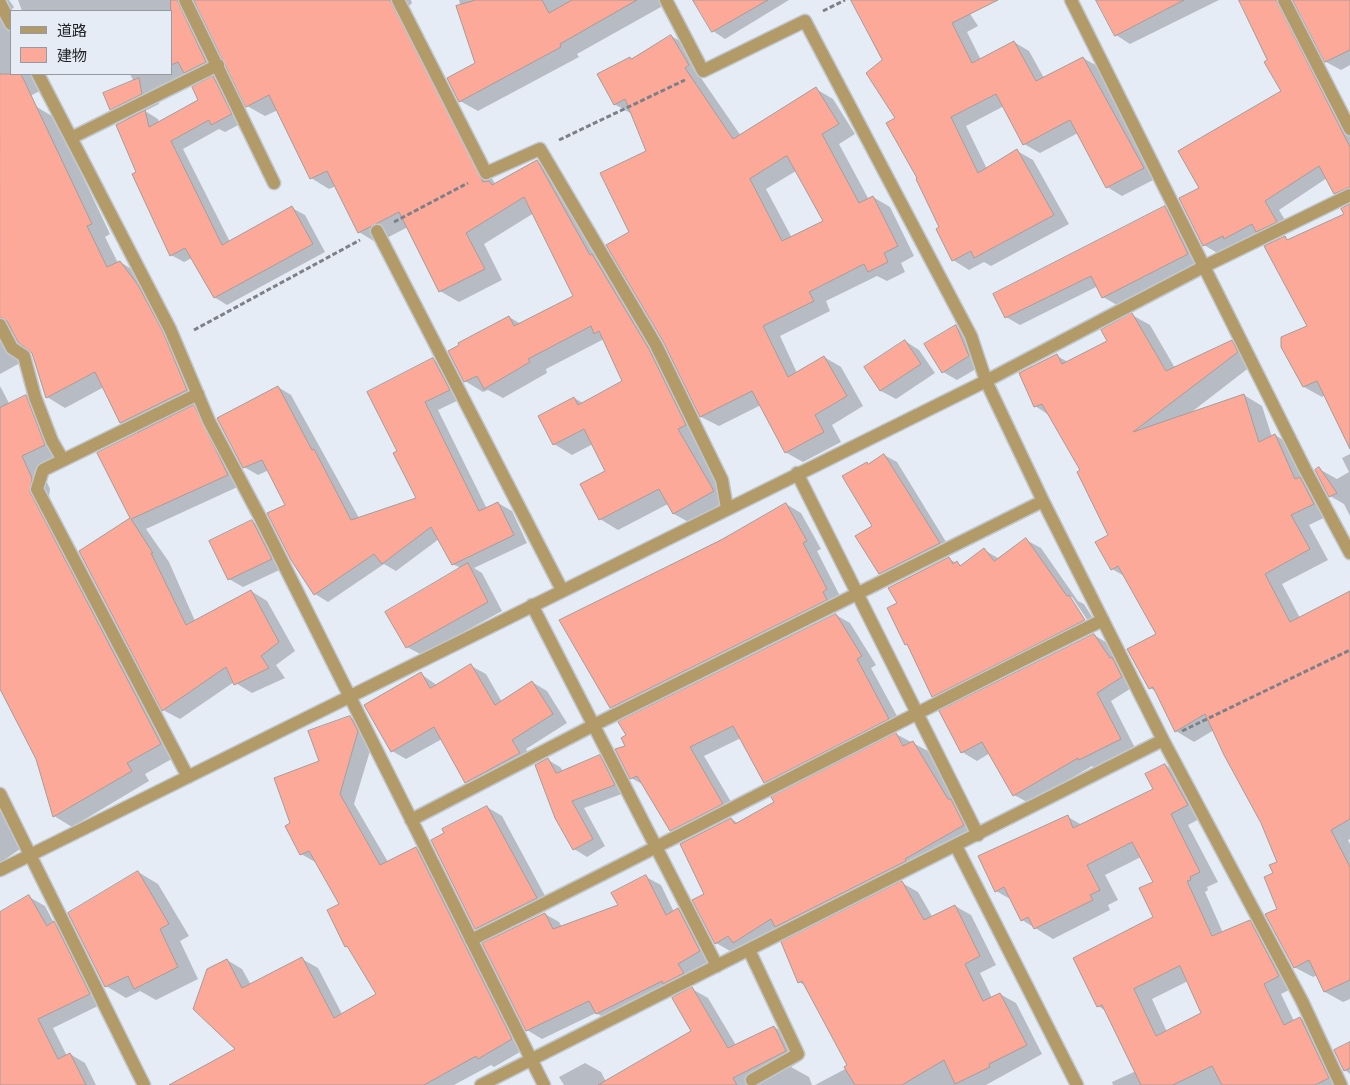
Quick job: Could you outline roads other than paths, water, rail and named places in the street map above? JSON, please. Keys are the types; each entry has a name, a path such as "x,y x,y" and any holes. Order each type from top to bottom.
{"street":[{"path":"185,0 274,183"},
{"path":"398,0 486,173 540,149 656,345 722,480 727,508"},
{"path":"666,0 703,71 805,21 971,336 986,381 1043,501 1163,740 1302,1001 1340,1085"},
{"path":"1071,0 1204,267 1350,553"},
{"path":"1284,0 1350,129"},
{"path":"0,3 10,22"},
{"path":"71,138 218,65"},
{"path":"39,75 175,340 209,421 260,517 544,1085"},
{"path":"0,870 796,473 986,381 1204,267 1350,195"},
{"path":"377,231 562,590"},
{"path":"0,324 12,348 24,356 35,397 52,441 63,460"},
{"path":"188,777 37,489 43,470 198,394"},
{"path":"796,473 978,835"},
{"path":"411,820 594,725 1043,501"},
{"path":"532,605 717,966"},
{"path":"471,940 657,848 916,712 1103,620"},
{"path":"481,1085 1163,740"},
{"path":"0,794 144,1085"},
{"path":"956,846 1077,1085"},
{"path":"749,950 798,1054 752,1080"}]}
